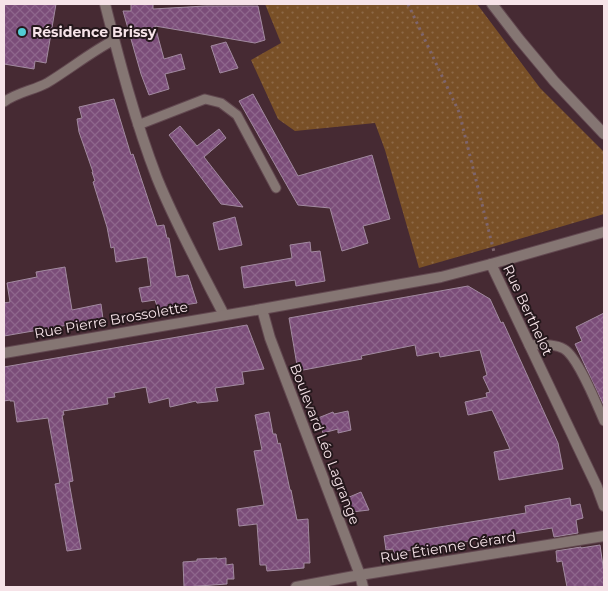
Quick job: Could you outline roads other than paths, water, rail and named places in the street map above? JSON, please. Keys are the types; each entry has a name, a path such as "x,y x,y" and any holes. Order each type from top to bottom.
{"street":[{"path":"105,4 138,125 157,179 174,217 224,315"},
{"path":"492,4 549,75 604,134"},
{"path":"494,263 604,232"},
{"name":"Rue Berthelot","path":"224,315 441,277 494,263 529,345 604,506"},
{"name":"Boulevard Léo Lagrange","path":"262,309 270,338 363,587"},
{"name":"Rue Pierre Brossolette","path":"4,353 224,315"},
{"name":"Rue Étienne Gérard","path":"296,587 604,536"}],"lane":[{"path":"4,102 47,83 114,40"},
{"path":"138,125 205,98 222,103 237,114 276,188"},
{"path":"529,345 554,345 565,349 578,365 604,422"}],"place":[{"name":"Résidence Brissy","path":"22,32"}]}
